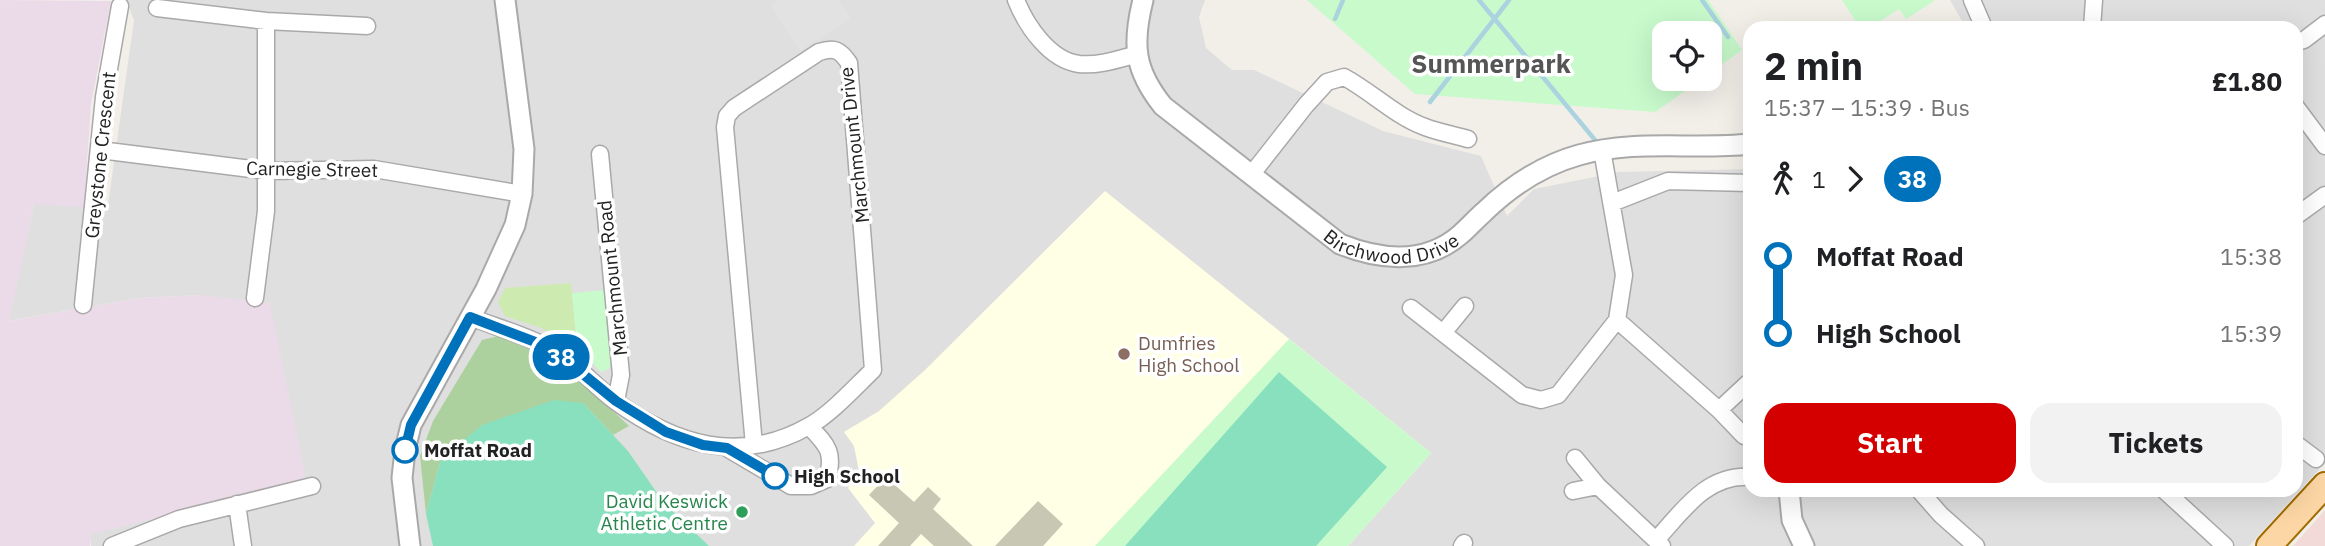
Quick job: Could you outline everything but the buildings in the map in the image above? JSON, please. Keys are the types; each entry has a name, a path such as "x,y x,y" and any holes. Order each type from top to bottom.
{"main road":[{"path":"2269,546 2325,485"}],"street":[{"path":"410,546 402,478 411,425 486,289 515,225 522,194 524,149 505,0"},
{"path":"1016,0 1023,18 1058,56 1077,64 1098,64 1138,54"},
{"name":"Birchwood Drive","path":"1143,0 1137,27 1141,70 1149,88 1163,106 1340,244 1364,253 1388,258 1413,257 1438,249 1460,236 1483,212 1527,178 1560,162 1602,150 1632,146 1743,144"},
{"path":"1972,0 1981,21"},
{"path":"2092,21 2094,0"},
{"name":"Greystone Crescent","path":"83,305 104,97 120,6"},
{"path":"157,8 266,21 367,26"},
{"path":"255,298 266,211 266,21"},
{"path":"2303,40 2325,24"},
{"name":"Marchmount Drive","path":"754,445 725,127 727,116 734,108 819,52 830,48 840,51 849,63 873,370 809,426"},
{"path":"1251,175 1327,82 1344,78 1425,127 1468,139"},
{"path":"2303,116 2325,146"},
{"name":"Carnegie Street","path":"100,150 267,171 374,169 522,194"},
{"path":"1411,307 1522,396 1541,400 1558,396 1617,320 1624,275 1602,150"},
{"name":"Marchmount Road","path":"600,154 621,375 616,401"},
{"path":"1612,203 1668,181 1743,183"},
{"path":"2303,211 2325,195"},
{"path":"1443,333 1465,306"},
{"path":"470,317 551,348 616,401 666,432 703,445 727,448 754,445 809,426 827,445 832,463 827,479 811,485 791,485 727,448"},
{"path":"1617,320 1719,410 1743,435"},
{"path":"1719,410 1743,388"},
{"path":"2303,449 2316,459"},
{"path":"1575,458 1598,485 1659,543 1699,493 1726,478 1743,477"},
{"path":"1573,491 1598,485"},
{"path":"112,546 179,519 312,486"},
{"path":"1790,497 1792,520 1804,546"},
{"path":"1925,497 1976,546"},
{"path":"2172,497 2225,546"},
{"path":"237,504 243,546"}],"shaded area":[{"path":"0,0 111,1 91,104 84,207 34,204 9,321 140,298 199,295 270,303 306,481 91,534 90,546 0,546"},
{"path":"126,0 1205,0 1199,17 1206,48 1232,70 1254,70 1383,131 1481,156 1507,216 1534,189 1619,172 1743,169 1743,497 2294,497 2249,546 91,546 90,534 305,481 199,295 140,298 8,321 34,204 108,205 134,20"},
{"path":"778,0 839,0 851,19 800,51 770,5"},
{"path":"1950,0 2325,0 2325,463 2303,487 2303,21 1962,21"},
{"name":"Dumfries High School","path":"1105,191 1431,453 1348,546 854,546 875,523 848,488 859,471 854,446 844,432 879,411 925,370"},
{"path":"886,477 914,502 928,487 941,499 933,509 973,546 934,546 921,534 910,546 878,546 899,523 869,495"},
{"path":"1038,501 1063,524 1043,546 995,546"},
{"path":"2325,510 2325,546 2293,546"}],"green space":[{"path":"1307,0 1708,0 1742,50 1722,64 1722,21 1652,21 1652,91 1685,91 1655,112 1415,94"},
{"path":"1842,0 1934,1 1906,19 1899,9 1881,21 1856,21"},
{"path":"571,283 577,347 541,328 505,316 498,302 505,288"},
{"path":"606,290 612,362 610,368 601,372 577,347 572,293"},
{"path":"498,336 551,358 629,426 613,435 583,403 441,459 426,514 420,456 433,421 482,340"},
{"path":"1289,339 1431,453 1348,546 1095,546"},
{"path":"1279,372 1387,467 1316,546 1125,546"},
{"path":"554,400 583,403 628,451 664,503 709,546 433,546 426,514 441,459 482,425"}],"waterway":[{"path":"1335,19 1343,0"},
{"path":"1479,0 1595,140"},
{"path":"1430,102 1509,0"},
{"path":"1702,0 1728,37"}],"bus line":[{"name":"38","path":"405,450 411,425 425,396 470,317 551,348 616,401 666,432 703,445 727,448 775,476"}],"place":[{"name":"Dumfries High School","path":"1124,354"},
{"name":"Moffat Road","path":"405,450"},
{"name":"High School","path":"775,476"},
{"name":"David Keswick Athletic Centre","path":"742,512"}],"district":[{"name":"Summerpark","path":"1491,63"}]}
